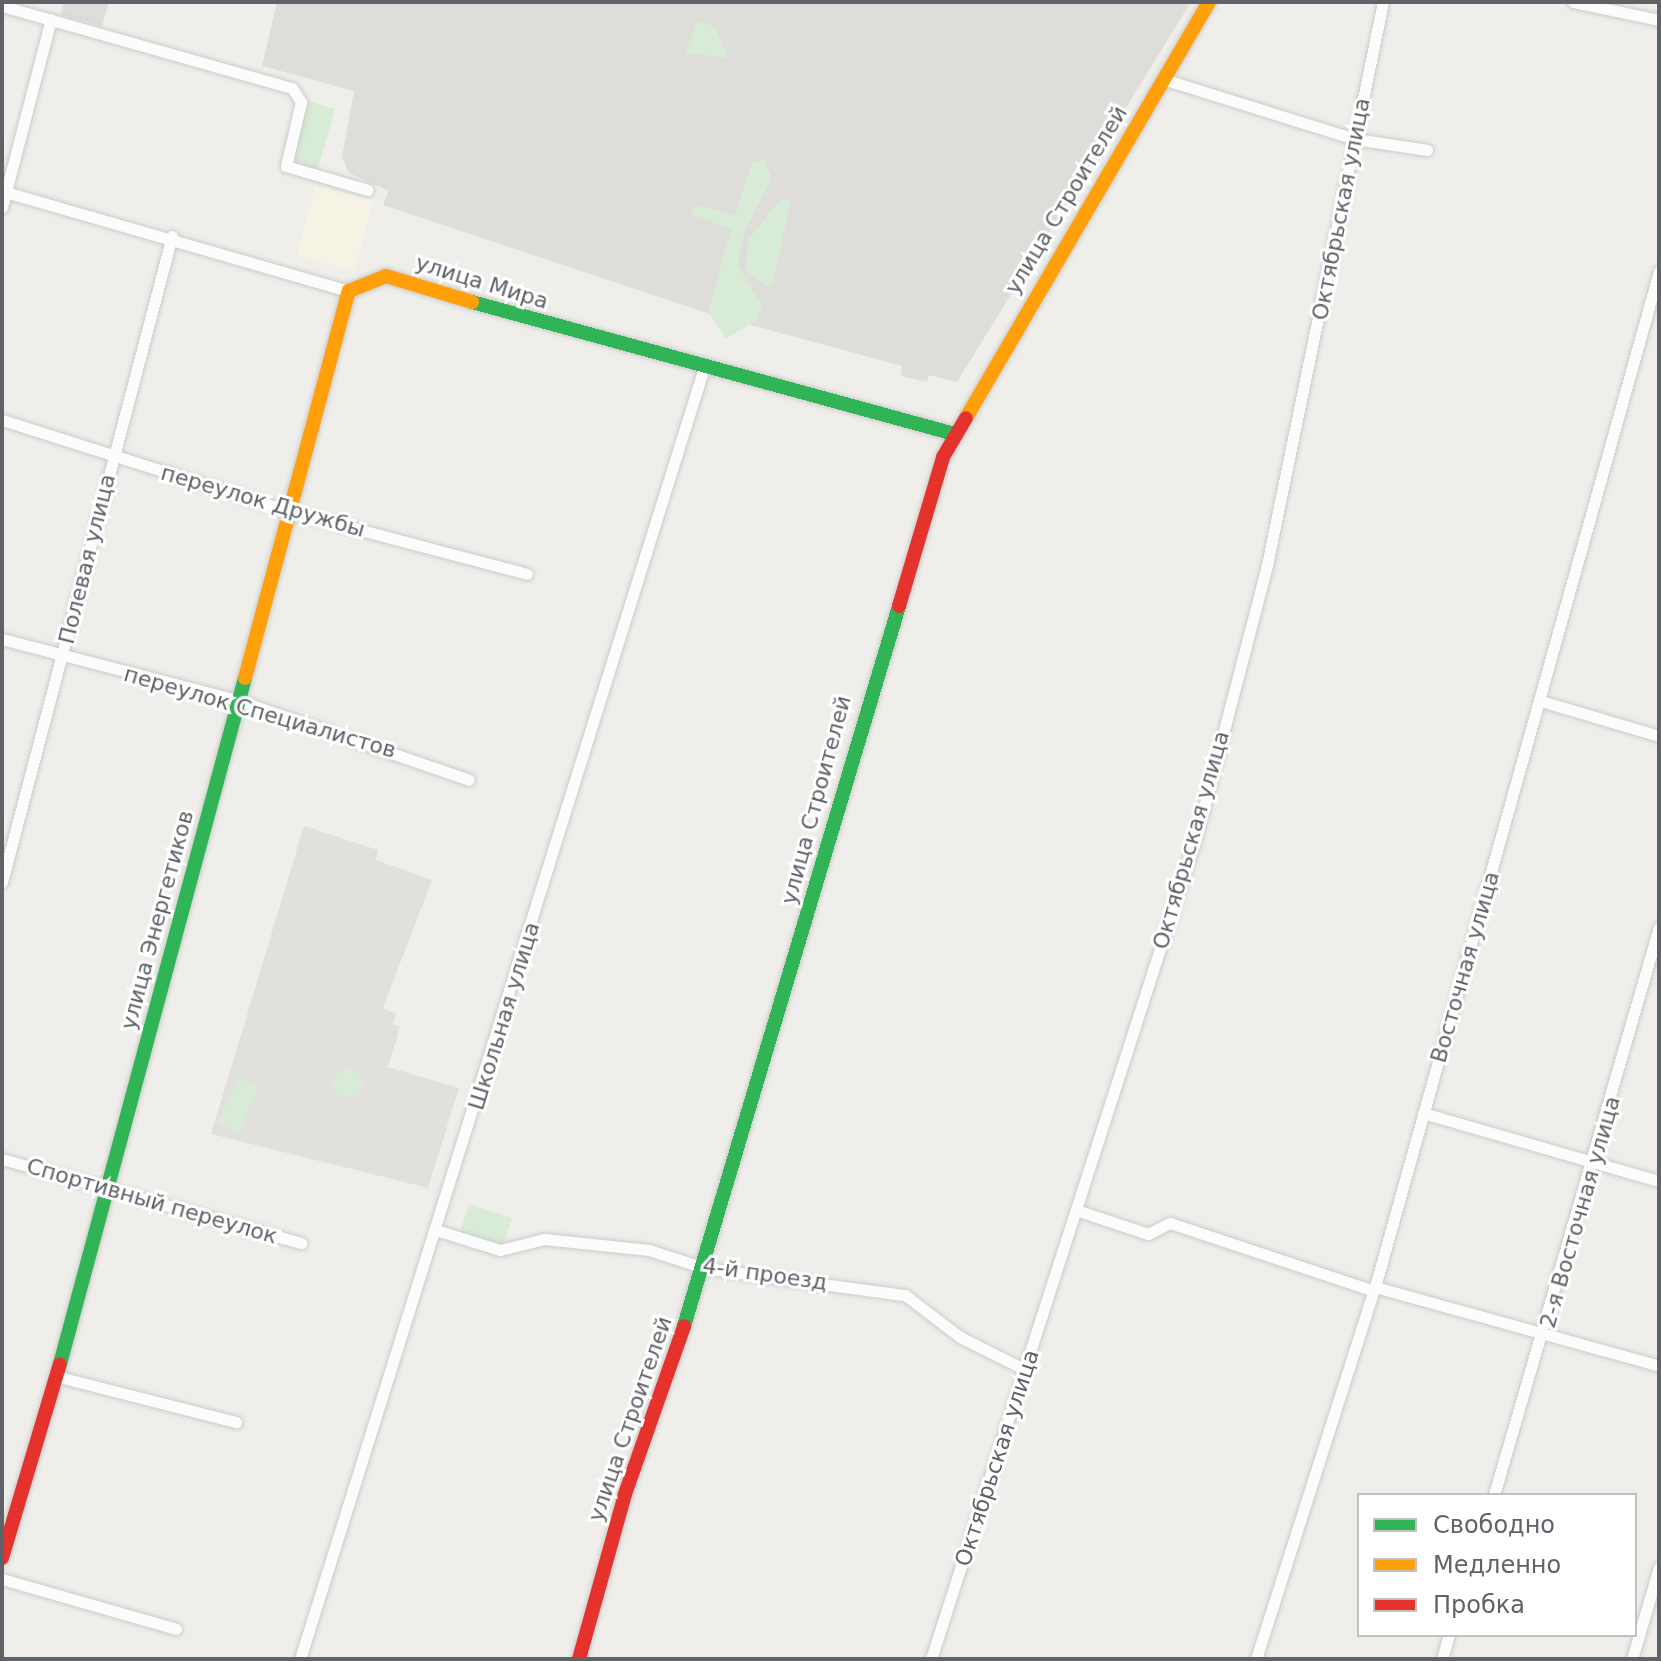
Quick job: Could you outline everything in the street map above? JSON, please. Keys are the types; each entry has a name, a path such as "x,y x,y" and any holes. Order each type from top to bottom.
{"street":[{"name":"улица Строителей","path":"579,1659 625,1494 704,1268 892,611 953,434 1209,2"},
{"name":"Октябрьская улица","path":"931,1659 1197,834 1243,655 1383,2"},
{"path":"1573,2 1659,20"},
{"path":"2,6 292,88 301,102 286,166 368,190"},
{"path":"2,207 51,19"},
{"path":"1163,79 1355,139 1427,150"},
{"path":"4,192 172,236 349,291"},
{"name":"Полевая улица","path":"2,882 172,236"},
{"name":"улица Мира","path":"349,291 386,276 703,371 953,434"},
{"name":"Восточная улица","path":"1256,1659 1374,1289 1658,280"},
{"name":"улица Энергетиков","path":"2,1558 108,1189 349,291"},
{"name":"Школьная улица","path":"300,1659 439,1231 703,371"},
{"name":"переулок Дружбы","path":"2,420 289,511 527,574"},
{"name":"переулок Специалистов","path":"2,639 237,700 469,780"},
{"path":"1541,701 1659,736"},
{"name":"2-я Восточная улица","path":"1495,1493 1545,1338 1596,1163 1659,927"},
{"path":"1423,1113 1659,1181"},
{"name":"Спортивный переулок","path":"2,1159 301,1243"},
{"path":"1076,1210 1148,1234 1170,1223 1374,1289 1545,1338 1659,1366"},
{"name":"4-й проезд","path":"439,1231 500,1250 544,1239 649,1250 704,1268 905,1295 960,1337 1026,1370"},
{"path":"55,1376 236,1422"},
{"path":"1632,1659 1659,1567"},
{"path":"2,1579 176,1629"},
{"path":"1442,1659 1448,1637"}],"shaded area":[{"path":"64,2 109,2 102,26 61,15"},
{"path":"277,2 1191,2 957,382 929,375 927,382 901,376 902,366 707,313 383,205 388,191 349,173 342,157 354,91 262,66"},
{"path":"316,185 373,201 354,271 297,256"},
{"path":"304,826 378,850 376,860 432,880 383,1008 396,1014 393,1024 400,1027 388,1067 459,1088 428,1188 211,1134"}],"green space":[{"path":"698,21 715,27 728,58 685,53"},
{"path":"309,101 335,109 317,171 298,165 294,154"},
{"path":"763,159 772,178 745,230 738,266 762,305 758,319 726,339 708,312 731,229 691,214 696,205 735,215 752,163"},
{"path":"791,199 773,285 767,286 746,272 748,240 780,200"},
{"path":"348,1069 358,1073 362,1083 358,1093 348,1097 338,1093 334,1083 338,1073"},
{"path":"239,1077 257,1089 239,1133 218,1123"},
{"path":"469,1204 512,1218 503,1246 460,1232"}],"traffic: fast":[{"path":"472,302 953,434"},
{"path":"684,1326 899,606"},
{"path":"60,1364 245,678"}],"traffic: slow":[{"path":"966,418 1209,2"},
{"path":"245,678 349,291 386,276 472,302"}],"traffic: jam":[{"path":"899,606 943,457 966,418"},
{"path":"579,1659 625,1494 684,1326"},
{"path":"2,1558 60,1364"}]}
